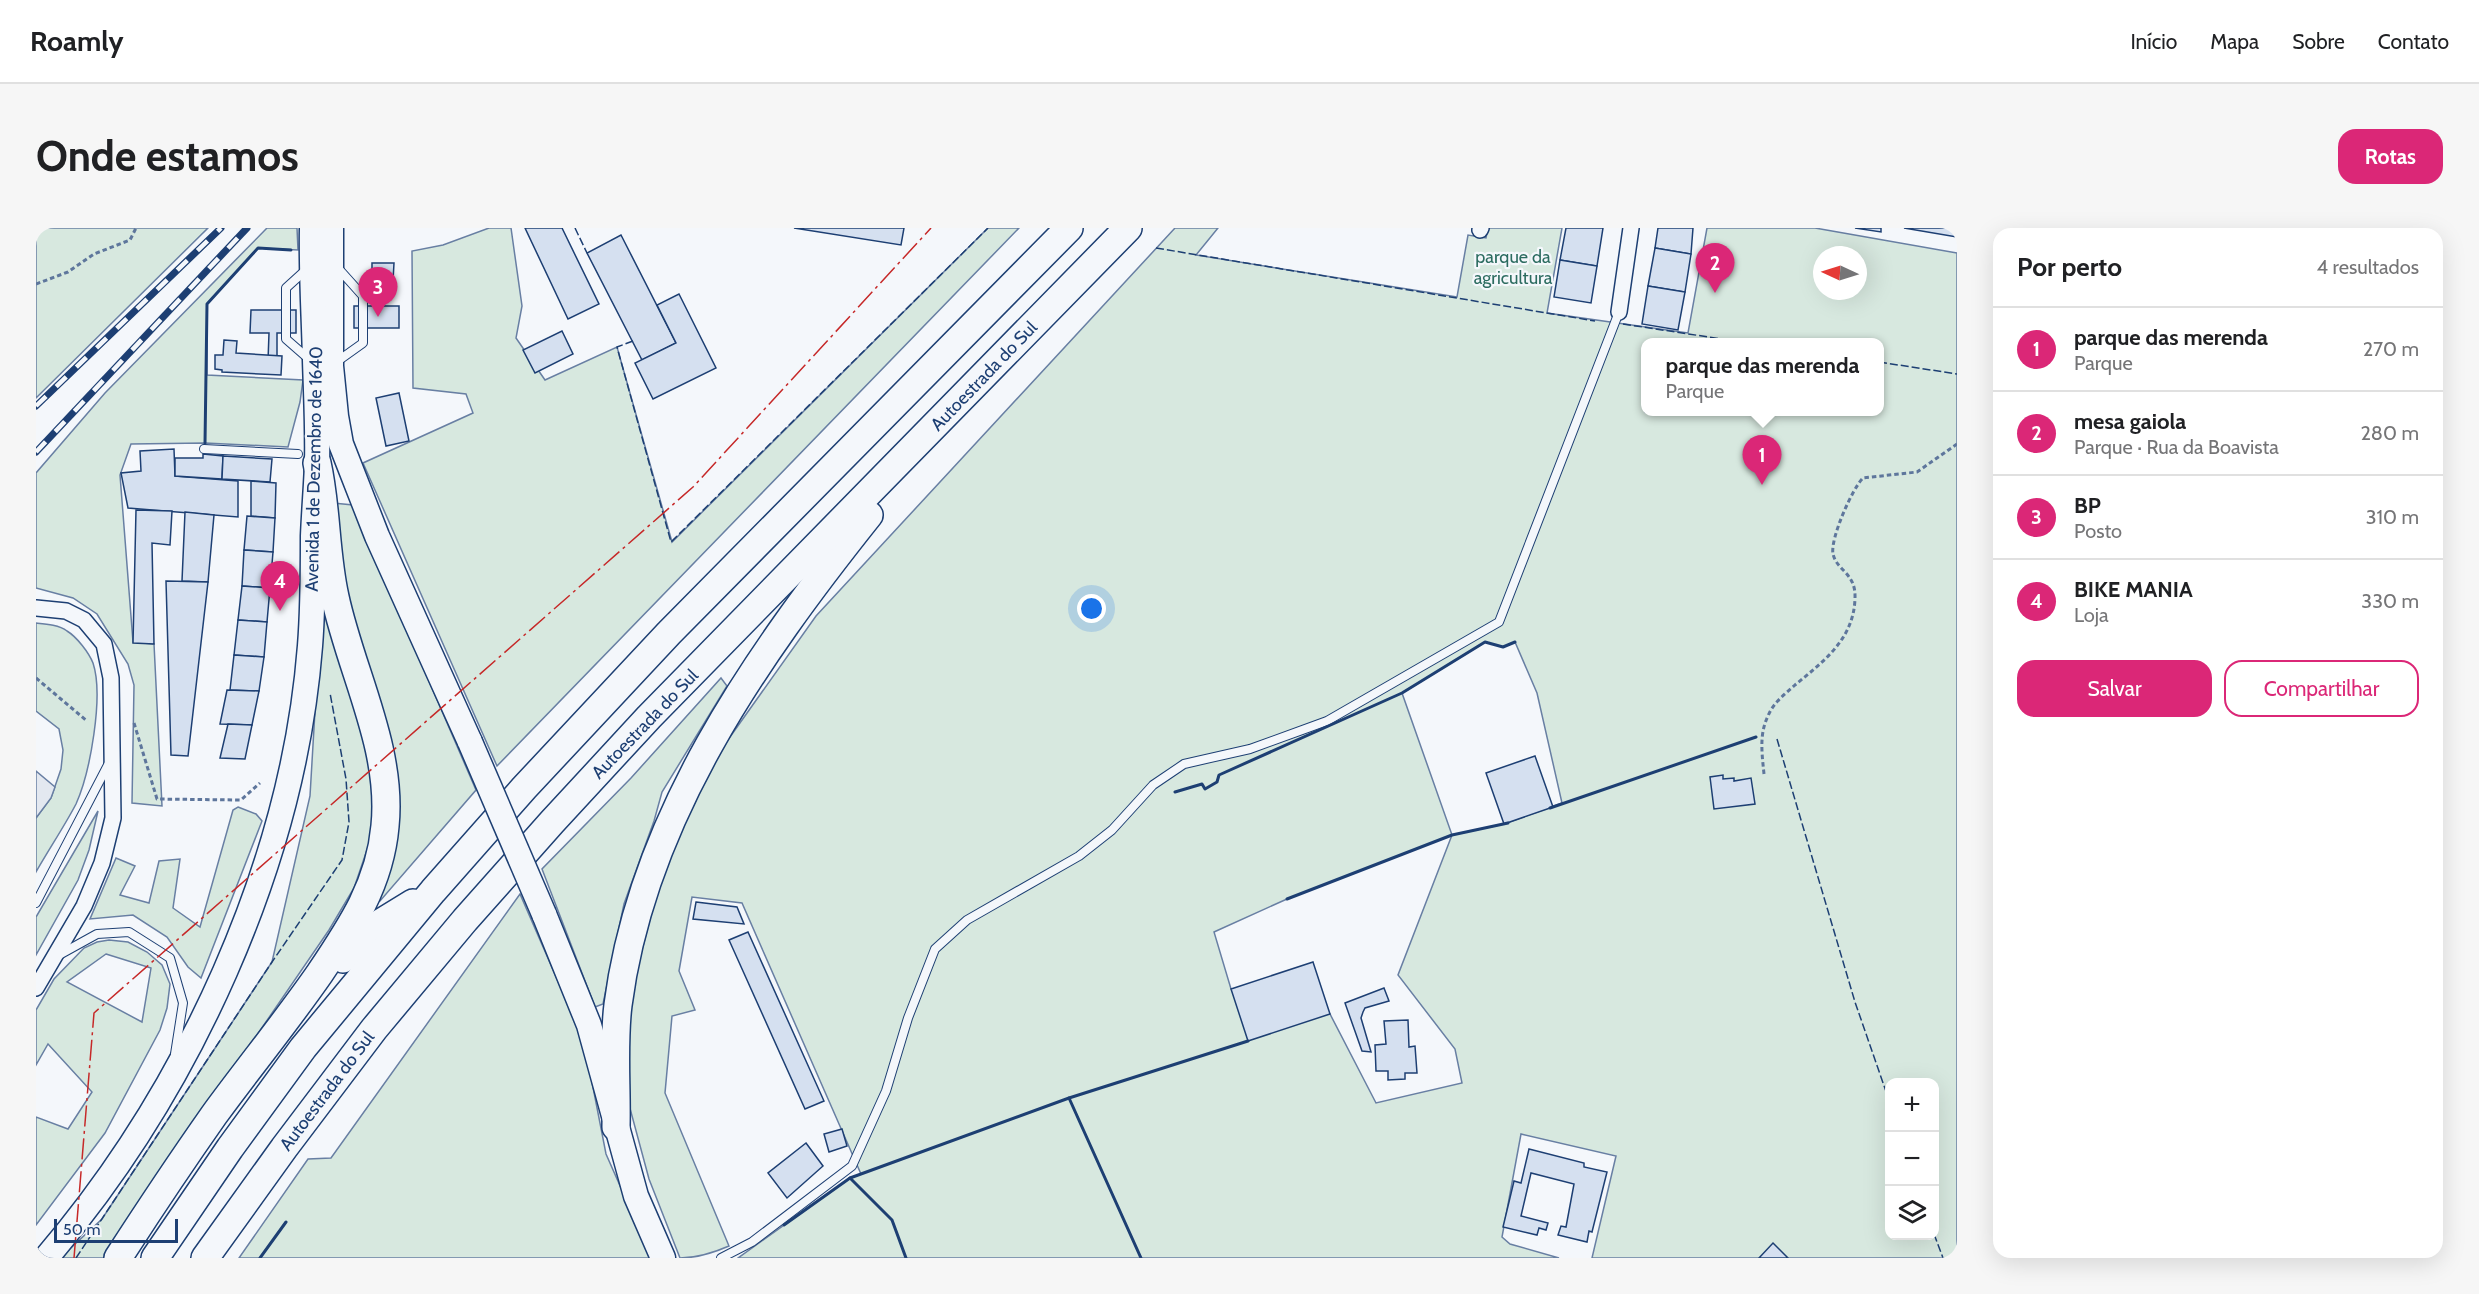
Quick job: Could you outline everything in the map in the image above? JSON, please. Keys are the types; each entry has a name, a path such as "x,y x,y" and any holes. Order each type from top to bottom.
{"highway":[{"path":"155,1258 284,1073 433,891 524,788 669,633 1069,228"},
{"name":"Autoestrada do Sul","path":"205,1258 344,1068 465,920 649,717 1128,228"},
{"path":"616,1127 618,1007 625,965 645,891 658,853 674,818 720,725 771,645 824,571 956,406"},
{"path":"118,1258 214,1115 300,1002 351,928 374,882 386,825 382,768 334,596 324,493 308,458"},
{"path":"300,1002 382,922 433,891"}],"main road":[{"name":"Avenida 1 de Dezembro de 1640","path":"46,1258 94,1200 123,1160 171,1078 216,990 267,862 289,776 306,687 310,646 308,458 323,365 322,262 318,231"},
{"path":"323,365 345,454 400,590 470,742 589,1025 636,1196 663,1258"}],"street":[{"path":"1619,312 1632,228"},
{"path":"36,608 66,611 84,621 104,644 111,678 113,818 102,863 84,906 36,988"}],"lane":[{"path":"322,262 285,288 285,339 323,365"},
{"path":"721,1258 752,1242 852,1166 886,1091 908,1018 935,950 967,920 1079,856 1112,830 1153,785 1184,764 1250,749 1327,721 1499,622 1619,312"},
{"path":"204,449 308,458"},
{"path":"36,903 112,758"},
{"path":"55,957 97,934 129,932 170,958 183,1003 171,1078"}],"path":[{"path":"36,283 68,272 94,254 130,240 136,228"},
{"path":"1764,774 1761,744 1768,714 1782,697 1827,659 1844,639 1853,614 1854,582 1833,555 1834,544 1850,495 1863,478 1917,472 1957,444"},
{"path":"36,678 87,720"},
{"path":"134,723 157,799 241,800 260,783"}],"green space":[{"path":"36,228 208,228 36,398"},
{"path":"267,228 297,228 298,250 258,248 207,304 207,375 303,380 300,402 288,447 205,443 131,444 120,475 133,642 154,644 162,806 132,803 134,685 128,664 97,614 73,598 36,588 36,473 105,393"},
{"path":"489,228 511,228 522,306 516,338 545,380 617,347 672,542 988,228 1019,228 497,766 363,463 473,413 466,394 413,388 412,251 443,245"},
{"name":"parque da agricultura","path":"1175,228 1218,228 1196,255 1457,297 1468,235 1486,238 1488,228 1562,228 1547,313 1688,333 1707,228 1815,228 1957,253 1957,1258 1592,1258 1616,1156 1521,1134 1502,1237 1510,1244 1559,1258 738,1258 850,1178 861,1174 742,903 692,897 679,971 695,1010 672,1016 665,1093 729,1246 705,1255 680,1258 649,1179 628,1101 630,996 664,865 720,751 816,616","holes":["1485,642 1503,647 1515,642 1537,693 1562,803 1504,824 1452,835 1402,693","1452,835 1398,975 1455,1049 1462,1083 1376,1103 1330,1014 1231,989 1214,932 1287,899"]},
{"path":"333,503 353,505 476,790 380,901 378,897 394,843 338,587"},
{"path":"318,587 364,735 376,804 369,844 354,888 329,930 104,1258 60,1258 102,1219 272,962 310,796 319,643"},
{"path":"36,623 60,627 79,641 93,663 97,695 94,734 81,790 76,804 36,872 36,818 51,798 61,769 63,750 59,729 36,711"},
{"path":"721,678 727,686 662,792 624,904 603,1004 595,1007 542,869 631,778"},
{"path":"238,807 256,814 262,821 201,978 188,967 167,937 133,915 90,919 116,858 135,866 120,895 149,903 159,861 180,859 173,908 200,927 233,810"},
{"path":"98,811 89,850 78,880 36,955 36,917"},
{"path":"520,894 584,1041 606,1154 652,1258 239,1258 308,1159 331,1158"},
{"path":"109,940 128,942 147,952 162,965 170,984 167,1008 160,1030 105,1133 36,1225 36,1117 68,1129 92,1092 48,1044 36,1065 36,1010 54,979 84,948","holes":["106,954 151,968 142,1022 67,982"]}],"shaded area":[{"path":"36,771 55,787 51,798 36,818"}],"building":[{"path":"525,228 562,228 599,304 568,319"},
{"path":"794,228 904,228 901,245"},
{"path":"1566,228 1603,228 1597,266 1560,260"},
{"path":"1658,228 1693,228 1691,254 1655,248"},
{"path":"1855,228 1881,228 1881,232"},
{"path":"1904,228 1957,228 1957,237"},
{"path":"621,235 676,343 642,360 587,253"},
{"path":"1655,248 1691,254 1685,292 1648,286"},
{"path":"1560,260 1597,266 1591,303 1554,297"},
{"path":"372,263 394,263 393,281 372,280"},
{"path":"372,277 381,277 381,306 399,306 399,328 354,328 354,306 372,306"},
{"path":"1648,286 1685,292 1678,330 1642,324"},
{"path":"679,294 716,368 653,399 635,363 676,343 657,305"},
{"path":"251,310 296,310 296,333 277,333 277,361 268,361 269,333 250,333"},
{"path":"562,331 573,354 535,373 523,350"},
{"path":"224,340 237,341 236,353 282,356 281,375 222,372 222,370 215,369 215,355 223,355"},
{"path":"399,393 409,441 386,446 376,398"},
{"path":"174,449 175,476 238,481 238,517 128,508 121,473 141,471 140,451"},
{"path":"203,454 223,456 222,479 175,476 175,458 203,458"},
{"path":"223,456 272,459 270,482 222,479"},
{"path":"251,481 276,483 275,518 251,516"},
{"path":"136,510 172,511 170,545 152,543 154,644 133,643"},
{"path":"185,512 214,515 208,582 182,581"},
{"path":"247,516 275,518 273,552 244,550"},
{"path":"244,550 273,552 270,588 242,586"},
{"path":"166,581 208,582 188,756 171,755"},
{"path":"242,586 270,588 267,622 238,620"},
{"path":"238,620 267,622 264,657 234,655"},
{"path":"234,655 264,657 259,691 230,690"},
{"path":"227,690 259,691 252,725 220,724"},
{"path":"228,724 252,725 245,759 220,758"},
{"path":"1535,756 1553,807 1504,824 1486,773"},
{"path":"1723,775 1723,779 1734,778 1734,781 1751,778 1755,804 1714,809 1710,777"},
{"path":"696,902 737,907 744,924 693,919"},
{"path":"748,932 824,1101 805,1109 729,940"},
{"path":"1313,962 1330,1014 1248,1041 1231,989"},
{"path":"1384,988 1389,1001 1365,1008 1363,1012 1361,1018 1371,1052 1362,1051 1345,1003"},
{"path":"1408,1020 1409,1047 1415,1046 1417,1073 1405,1073 1405,1079 1388,1080 1388,1071 1376,1071 1375,1045 1386,1044 1384,1021"},
{"path":"842,1129 847,1146 829,1152 824,1134"},
{"path":"806,1143 823,1166 787,1198 768,1173"},
{"path":"1529,1149 1584,1163 1584,1167 1607,1172 1592,1232 1589,1231 1587,1242 1558,1235 1561,1226 1566,1227 1574,1184 1531,1173 1521,1216 1548,1223 1546,1230 1539,1228 1537,1235 1503,1227 1514,1181 1521,1183"},
{"path":"1773,1243 1788,1258 1759,1258"}],"railway":[{"path":"36,406 221,228"},
{"path":"36,452 247,228"}],"fence":[{"path":"575,228 587,253"},
{"path":"633,341 617,347 671,542 988,228"},
{"path":"1156,248 1595,321"},
{"path":"1623,324 1715,338"},
{"path":"1884,363 1957,374"},
{"path":"76,1258 342,860 349,822 346,779 330,693"},
{"path":"1777,739 1855,1002 1885,1089"},
{"path":"1936,1240 1943,1258"}],"wall":[{"path":"205,443 207,304 258,248 291,250"},
{"path":"1175,792 1202,784 1205,789 1217,782 1219,775 1402,693 1485,642 1503,647 1515,642"},
{"path":"1550,808 1756,737"},
{"path":"1287,899 1452,835 1508,823"},
{"path":"1141,1258 1069,1098 1248,1041"},
{"path":"784,1225 850,1178 1069,1098"},
{"path":"850,1178 892,1220 906,1258"},
{"path":"260,1258 286,1222"}],"power":[{"path":"74,1258 94,1013 693,487 931,228"}],"place":[{"name":"mesa gaiola","path":"1715,293"},
{"name":"BP","path":"378,317"},
{"name":"parque das merenda","path":"1762,485"},
{"name":"BIKE MANIA","path":"280,611"}]}
